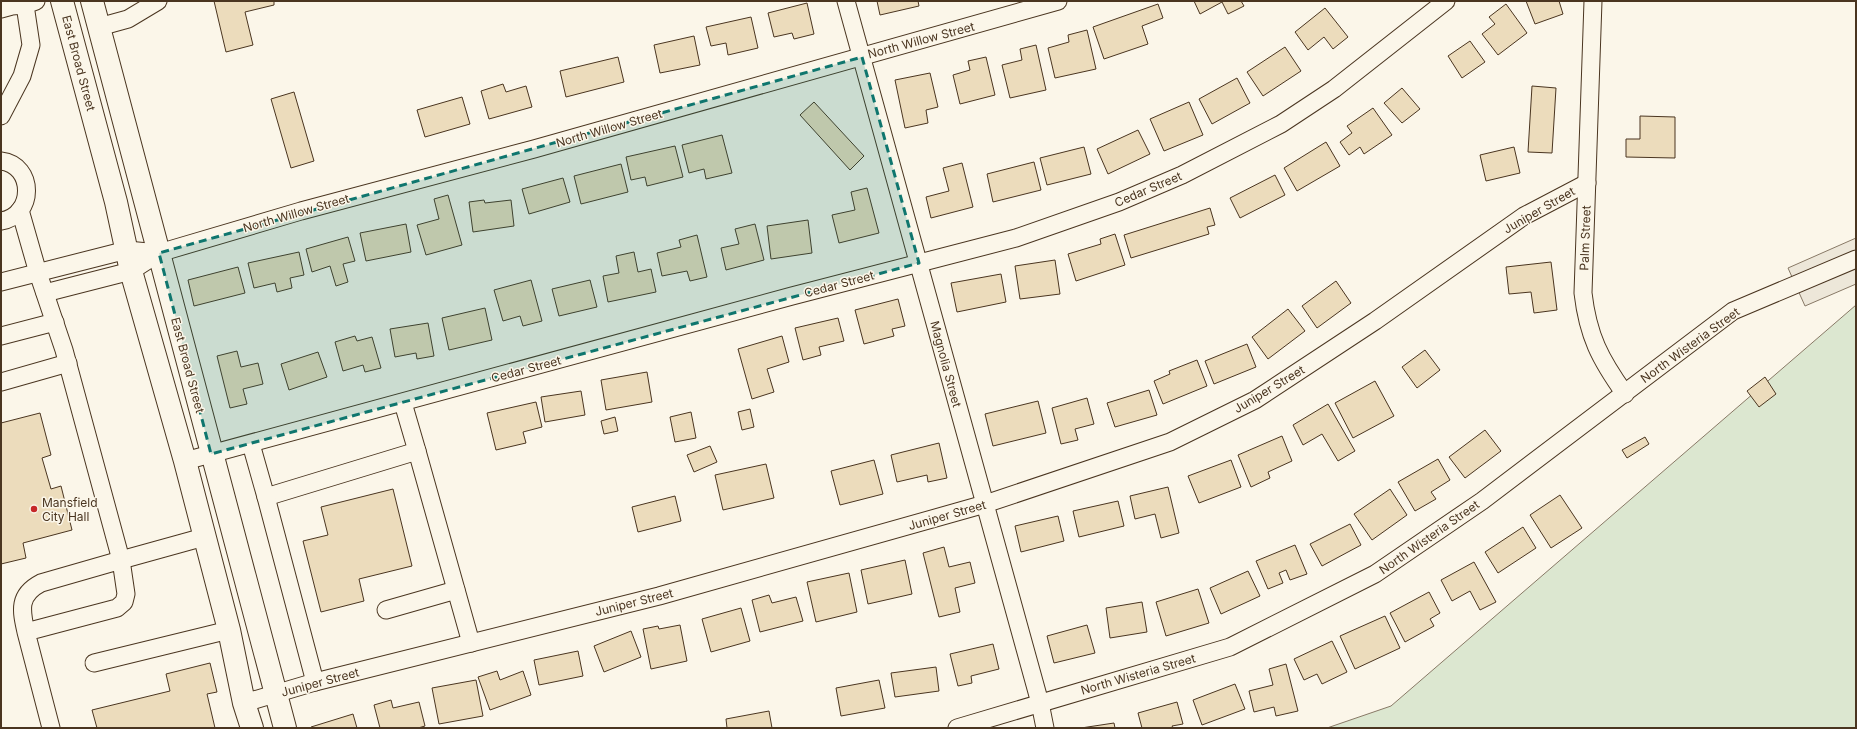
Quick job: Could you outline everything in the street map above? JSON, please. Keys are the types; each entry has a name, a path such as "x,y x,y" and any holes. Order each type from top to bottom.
{"main road":[{"name":"East Broad Street","path":"62,1 129,260 185,461 229,630 244,703 252,728"},
{"name":"East Broad Street","path":"92,1 211,454 285,728"}],"street":[{"path":"99,27 128,19 158,1"},
{"name":"Magnolia Street","path":"846,1 1040,703 1044,728"},
{"name":"North Willow Street","path":"129,260 301,211 534,149 1058,1"},
{"name":"Cedar Street","path":"185,461 1016,238 1119,202 1182,175 1288,119 1334,89 1446,1"},
{"name":"Palm Street","path":"1593,1 1583,293 1585,314 1596,347 1605,367 1625,394"},
{"path":"1,9 30,3 31,45 22,76 1,116"},
{"path":"1,161 14,166 21,173 26,182 27,192 25,201 20,210 13,217 1,221"},
{"name":"Juniper Street","path":"244,703 315,682 659,596 985,504 1170,442 1255,400 1374,321 1524,216 1587,183"},
{"path":"20,210 38,273 68,363 121,560 126,594 124,602 117,608 26,632"},
{"name":"North Wisteria Street","path":"957,728 1230,647 1375,574 1482,501 1733,311 1856,259"},
{"path":"1,282 38,273 129,260"},
{"path":"45,294 129,260"},
{"path":"1,336 54,322"},
{"path":"1,382 68,363"},
{"path":"403,403 471,643"},
{"path":"251,444 315,682"},
{"path":"266,497 417,451"},
{"path":"51,728 22,615 25,597 31,588 41,583 204,537"},
{"path":"386,610 456,590"},
{"path":"94,663 229,630"}],"highlighted area":[{"path":"862,57 919,263 211,454 159,253"}],"green space":[{"path":"1856,305 1856,728 1327,728 1391,706"}],"shaded area":[{"path":"1856,238 1856,284 1805,306 1788,268"}],"building":[{"path":"214,1 274,1 274,5 245,12 253,45 226,52"},
{"path":"877,1 918,1 919,6 880,15"},
{"path":"1194,1 1241,1 1244,6 1228,14 1222,2 1200,14"},
{"path":"1526,1 1559,1 1563,14 1535,24"},
{"path":"807,3 814,34 794,39 792,33 774,37 768,13"},
{"path":"1158,4 1163,18 1142,26 1148,44 1104,59 1093,27"},
{"path":"1506,4 1527,33 1498,55 1482,34 1495,24 1489,17"},
{"path":"1325,8 1348,37 1333,49 1324,37 1308,50 1295,32"},
{"path":"751,17 758,48 728,55 726,43 711,46 706,27"},
{"path":"1087,30 1096,69 1055,78 1048,48 1069,42 1068,35"},
{"path":"694,36 700,65 660,73 654,45"},
{"path":"1470,41 1485,62 1462,78 1448,56"},
{"path":"1036,45 1046,90 1010,98 1002,65 1022,60 1020,49"},
{"path":"1285,47 1301,71 1263,96 1247,72"},
{"path":"618,57 624,82 566,97 560,71"},
{"path":"986,57 995,95 960,104 953,75 970,70 968,61"},
{"path":"930,73 938,107 926,110 928,123 905,128 895,80"},
{"path":"1237,78 1250,103 1212,124 1199,99"},
{"path":"503,84 506,92 526,86 532,107 489,119 481,91"},
{"path":"1532,86 1556,88 1552,153 1528,152"},
{"path":"1402,88 1420,109 1402,123 1384,103"},
{"path":"294,92 314,161 291,168 271,99"},
{"path":"462,97 470,124 425,137 417,110"},
{"path":"814,102 864,156 850,170 800,115"},
{"path":"1189,102 1203,135 1164,151 1150,119"},
{"path":"1373,108 1392,135 1364,154 1360,147 1349,155 1340,142 1352,133 1347,126"},
{"path":"1640,116 1675,117 1675,158 1626,157 1626,139 1640,139"},
{"path":"1138,130 1150,154 1108,174 1097,149"},
{"path":"722,135 732,173 706,179 704,169 689,173 682,145"},
{"path":"1326,142 1340,166 1297,191 1284,168"},
{"path":"675,146 683,177 647,186 645,177 631,180 626,157"},
{"path":"1084,147 1091,174 1047,185 1040,158"},
{"path":"1514,147 1520,173 1486,181 1480,155"},
{"path":"1034,162 1041,190 993,202 987,174"},
{"path":"962,163 973,207 931,218 926,197 949,191 943,168"},
{"path":"621,164 628,192 581,204 574,176"},
{"path":"1275,175 1285,195 1240,218 1230,198"},
{"path":"563,178 570,202 529,214 522,189"},
{"path":"867,188 879,233 839,243 832,215 855,210 851,192"},
{"path":"448,195 462,245 426,255 417,225 439,219 434,199"},
{"path":"484,200 485,203 511,200 514,226 473,232 469,202"},
{"path":"1210,208 1215,225 1207,227 1209,234 1131,258 1124,235"},
{"path":"808,220 812,253 771,259 767,226"},
{"path":"406,224 411,252 366,261 360,233"},
{"path":"755,224 764,260 726,270 721,248 739,244 735,229"},
{"path":"1115,234 1125,265 1076,281 1068,254 1101,244 1100,239"},
{"path":"697,235 707,277 690,281 687,271 662,276 657,253 681,247 679,240"},
{"path":"348,237 355,261 343,264 348,282 336,286 330,266 312,272 306,249"},
{"path":"299,252 304,275 290,278 292,288 277,292 275,283 254,288 248,263"},
{"path":"634,252 638,272 651,269 656,292 608,302 603,276 619,273 616,256"},
{"path":"1055,260 1060,294 1020,299 1015,266"},
{"path":"1551,262 1557,310 1534,313 1531,292 1509,294 1506,267"},
{"path":"238,267 245,293 194,306 188,280"},
{"path":"1001,274 1006,302 957,312 951,283"},
{"path":"531,280 542,321 523,326 520,316 503,321 494,290"},
{"path":"590,280 597,307 559,316 552,289"},
{"path":"1336,281 1351,303 1317,328 1302,306"},
{"path":"898,299 905,326 892,329 894,336 864,344 855,310"},
{"path":"485,308 492,340 449,350 442,318"},
{"path":"1288,309 1305,331 1268,359 1252,337"},
{"path":"838,318 844,341 819,347 821,355 803,360 795,328"},
{"path":"428,323 434,356 417,359 416,353 395,357 390,329"},
{"path":"355,336 357,341 372,337 381,368 365,372 363,365 343,371 335,342"},
{"path":"782,336 789,362 767,369 774,392 752,399 738,349"},
{"path":"1247,344 1256,367 1214,384 1205,361"},
{"path":"1425,350 1440,370 1417,388 1402,367"},
{"path":"237,351 241,367 258,363 263,384 243,389 247,404 230,408 217,356"},
{"path":"318,352 327,377 289,390 281,364"},
{"path":"1197,360 1207,386 1163,404 1154,381 1170,374 1169,371"},
{"path":"647,372 652,402 606,410 601,380"},
{"path":"1765,377 1776,394 1759,407 1747,391"},
{"path":"1375,381 1394,416 1353,438 1335,403"},
{"path":"1149,390 1157,415 1115,427 1107,403"},
{"path":"581,391 585,415 545,422 541,397"},
{"path":"1087,398 1094,424 1075,429 1078,440 1061,444 1052,408"},
{"path":"1038,401 1046,433 993,446 985,414"},
{"path":"536,402 542,427 523,432 526,443 496,450 487,413"},
{"path":"1328,404 1355,451 1338,461 1322,434 1303,445 1293,425"},
{"path":"750,409 754,427 742,430 738,412"},
{"path":"691,412 696,438 675,442 670,417"},
{"name":"Mansfield City Hall","path":"40,413 51,455 42,458 51,489 61,486 72,530 23,543 26,558 1,564 1,423"},
{"path":"615,417 618,431 604,434 601,421"},
{"path":"1485,430 1501,451 1465,478 1449,457"},
{"path":"1282,436 1292,461 1268,472 1270,478 1251,487 1238,455"},
{"path":"1645,437 1649,444 1627,458 1622,450"},
{"path":"939,443 947,478 928,482 927,475 897,482 891,455"},
{"path":"710,446 717,462 694,472 687,455"},
{"path":"1438,459 1450,480 1431,492 1436,499 1415,511 1398,482"},
{"path":"874,460 883,494 840,505 831,471"},
{"path":"1231,460 1241,487 1199,503 1188,476"},
{"path":"766,464 774,498 723,510 715,475"},
{"path":"1168,487 1179,533 1161,538 1155,514 1135,519 1130,496"},
{"path":"393,489 412,566 359,579 364,601 321,612 303,541 328,535 321,507"},
{"path":"1390,489 1407,515 1372,540 1354,514"},
{"path":"1560,495 1582,528 1551,548 1530,515"},
{"path":"675,496 681,521 638,532 632,507"},
{"path":"1118,501 1124,526 1079,537 1073,511"},
{"path":"1058,516 1064,541 1021,552 1015,526"},
{"path":"1350,524 1361,545 1322,566 1310,544"},
{"path":"1523,527 1536,548 1498,573 1485,552"},
{"path":"1295,545 1307,574 1290,580 1286,570 1279,573 1283,583 1268,589 1256,561"},
{"path":"944,547 949,567 970,562 975,583 955,588 960,612 939,617 923,553"},
{"path":"905,560 912,594 868,604 861,570"},
{"path":"1474,562 1496,602 1480,610 1470,591 1452,601 1441,580"},
{"path":"1248,571 1260,596 1221,614 1210,588"},
{"path":"849,573 857,612 816,622 807,582"},
{"path":"1198,589 1209,623 1166,636 1156,602"},
{"path":"1429,592 1440,613 1430,619 1434,626 1405,642 1390,613"},
{"path":"769,595 772,603 796,597 803,621 760,632 752,600"},
{"path":"1142,602 1147,632 1110,638 1106,608"},
{"path":"741,608 750,641 711,652 702,619"},
{"path":"1385,616 1400,648 1355,669 1340,636"},
{"path":"680,625 687,661 651,669 643,629 658,626 659,629"},
{"path":"1087,625 1095,653 1054,663 1047,636"},
{"path":"631,631 641,657 604,672 594,646"},
{"path":"1332,641 1347,672 1322,684 1317,674 1304,680 1294,659"},
{"path":"993,644 999,669 971,676 972,683 958,686 950,654"},
{"path":"578,651 583,676 539,685 534,660"},
{"path":"210,663 217,692 207,694 215,728 97,728 92,710 170,691 166,674"},
{"path":"1286,664 1298,711 1276,716 1274,707 1254,712 1249,691 1273,685 1269,669"},
{"path":"936,667 939,691 895,697 891,673"},
{"path":"497,671 500,680 523,671 531,695 490,710 478,677"},
{"path":"476,680 483,716 439,724 432,688"},
{"path":"879,680 885,708 841,716 836,688"},
{"path":"1235,684 1245,709 1202,725 1193,700"},
{"path":"391,700 393,708 419,702 425,726 418,728 380,728 374,705"},
{"path":"1177,702 1183,724 1172,726 1173,728 1142,728 1138,713"},
{"path":"769,711 772,728 727,728 726,719"},
{"path":"353,714 357,728 311,728 311,727"},
{"path":"1114,723 1115,728 1081,728"}],"place":[{"name":"Mansfield City Hall","path":"34,509"}]}
